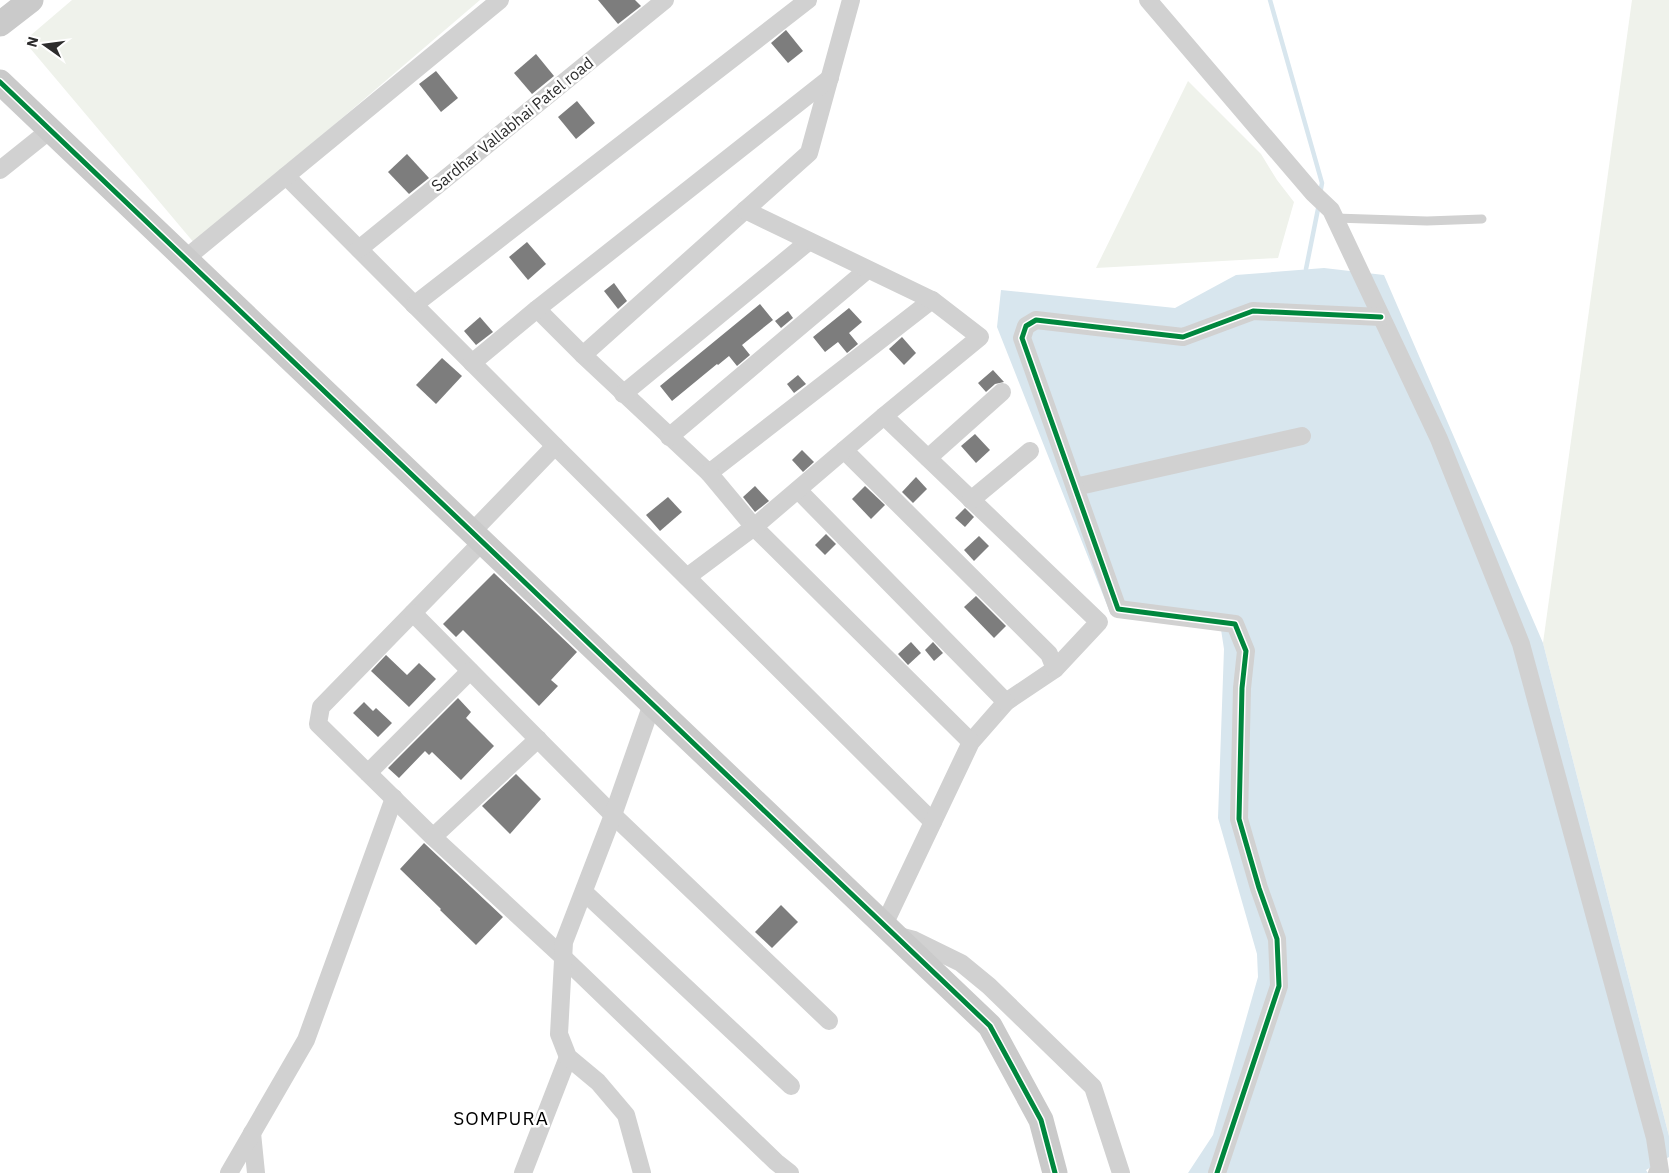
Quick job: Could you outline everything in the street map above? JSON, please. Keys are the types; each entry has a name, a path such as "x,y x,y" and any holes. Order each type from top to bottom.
{"street":[{"path":"0,24 31,0"},
{"path":"185,258 500,0"},
{"name":"Sardhar Vallabhai Patel road","path":"359,249 665,0"},
{"path":"414,305 808,0"},
{"path":"583,355 808,154 851,0"},
{"path":"1148,0 1333,214 1439,439 1521,644 1655,1138 1660,1171 1657,1173"},
{"path":"472,363 536,309 830,78"},
{"path":"0,82 990,1026 1041,1120 1056,1173"},
{"path":"0,170 50,130"},
{"path":"286,176 933,822"},
{"path":"686,577 754,527 980,337 932,300 808,242 745,210"},
{"path":"623,394 808,242"},
{"path":"669,437 867,270"},
{"path":"709,473 932,300"},
{"path":"536,309 623,394 709,473 754,527 971,742"},
{"path":"1217,1173 1279,986 1277,939 1259,888 1239,819 1242,688 1246,651 1234,624 1118,609 1022,338 1026,326 1036,320 1183,337 1253,311 1381,317"},
{"path":"928,458 1002,392"},
{"path":"884,416 1099,622 1055,669 1006,702 971,742 933,822 888,929"},
{"path":"1075,487 1302,436"},
{"path":"555,446 413,613 321,707 318,724 433,837 564,958 776,1162 790,1173"},
{"path":"844,450 1049,654 1055,669"},
{"path":"971,500 1030,451"},
{"path":"798,490 1006,702"},
{"path":"413,613 613,815 829,1021"},
{"path":"368,773 470,671"},
{"path":"642,1173 626,1115 598,1082 568,1057 559,1034 564,942 613,815 652,704"},
{"path":"433,837 538,739"},
{"path":"229,1173 306,1040 394,798"},
{"path":"584,892 791,1086"},
{"path":"888,929 961,963 989,986 1093,1087 1121,1173"},
{"path":"523,1173 568,1057"},
{"path":"252,1133 256,1173"}],"lane":[{"path":"1333,214 1427,221 1482,218"}],"shaded area":[{"path":"72,0 480,0 195,244 24,41"},
{"path":"1632,0 1669,0 1669,1136 1543,643"},
{"path":"1188,81 1261,154 1277,180 1294,202 1278,258 1096,268"},
{"path":"1324,268 1384,275 1543,643 1669,1136 1669,1157 1646,1170 1648,1173 1188,1173 1213,1135 1258,977 1257,954 1218,818 1224,649 1220,623 1111,615 997,327 1001,290 1175,308 1236,275"}],"building":[{"path":"598,0 635,0 641,6 618,24"},
{"path":"786,30 803,51 788,63 771,43"},
{"path":"536,54 554,76 532,94 514,73"},
{"path":"436,71 458,98 441,112 419,84"},
{"path":"577,101 595,123 576,139 558,117"},
{"path":"407,154 429,178 409,194 388,172"},
{"path":"527,242 546,264 528,280 509,257"},
{"path":"614,283 627,301 618,309 604,291"},
{"path":"760,304 773,320 742,345 750,355 737,366 729,356 672,401 660,386"},
{"path":"849,308 862,322 849,333 858,344 847,353 838,342 825,352 813,337"},
{"path":"788,311 793,318 781,328 775,321"},
{"path":"480,317 493,332 476,345 464,331"},
{"path":"902,337 916,353 904,365 889,349"},
{"path":"442,358 462,376 436,404 416,385"},
{"path":"993,370 1004,382 995,384 986,392 978,383"},
{"path":"798,375 806,384 794,393 787,384"},
{"path":"975,434 990,450 976,463 961,446"},
{"path":"802,450 814,462 803,472 792,460"},
{"path":"916,477 927,489 913,503 902,492"},
{"path":"755,486 769,501 755,512 743,497"},
{"path":"865,486 885,505 871,519 852,499"},
{"path":"668,497 682,512 660,531 646,515"},
{"path":"965,508 974,517 965,527 955,518"},
{"path":"826,534 836,544 825,555 815,545"},
{"path":"979,536 989,546 974,561 964,550"},
{"path":"494,573 577,652 551,680 558,686 539,706 463,630 456,637 443,624"},
{"path":"976,596 1006,626 994,638 964,607"},
{"path":"911,642 921,653 908,665 898,654"},
{"path":"933,642 943,653 934,661 925,650"},
{"path":"386,655 407,675 419,663 436,679 409,707 371,671"},
{"path":"458,698 471,712 466,718 494,746 461,780 432,752 429,755 425,751 399,778 388,768"},
{"path":"364,702 373,711 376,708 392,723 378,737 353,713"},
{"path":"516,774 541,799 510,834 482,806"},
{"path":"424,843 503,917 476,945 400,869"},
{"path":"781,905 798,922 772,948 755,932"}],"waterway":[{"path":"1270,0 1322,183 1320,194"},
{"path":"1306,269 1319,204"}],"cycle path":[{"path":"0,82 990,1026 1041,1120 1055,1173"},
{"path":"1217,1173 1279,986 1277,939 1259,888 1239,819 1242,688 1246,651 1235,624 1118,609 1022,338 1026,326 1036,320 1183,337 1253,311 1381,317"}],"district":[{"name":"SOMPURA","path":"501,1118"}]}
